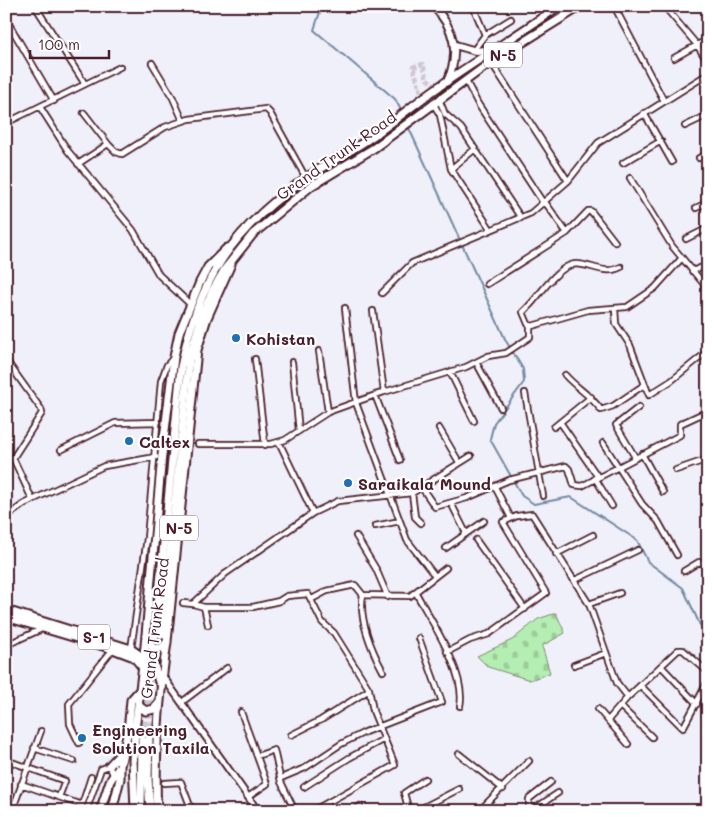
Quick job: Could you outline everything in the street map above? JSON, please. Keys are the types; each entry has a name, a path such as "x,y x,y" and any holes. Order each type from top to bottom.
{"main road":[{"path":"433,6 442,14 456,45 454,64 447,82"},
{"name":"Grand Trunk Road","path":"135,811 133,760 146,637 158,457 179,333 190,304 208,267 252,222 306,178 374,136 420,100 559,6"},
{"name":"Grand Trunk Road","path":"157,811 155,773 160,673 167,642 197,350 207,318 237,253 253,234 311,186 381,143 491,62 581,6"},
{"path":"456,45 473,51 497,48"},
{"path":"306,178 311,186"},
{"path":"230,246 202,295 186,340 181,367 159,635 189,360 194,339 213,290 237,253"},
{"name":"S-1","path":"6,610 45,626 134,657 142,670"},
{"name":"S-1","path":"6,617 132,649 144,657 160,673"},
{"path":"146,637 147,642 153,648 162,648 167,642"},
{"path":"142,670 148,668 160,673"},
{"path":"112,811 118,792 120,766 128,731 131,700 139,691"},
{"path":"138,701 140,707 146,711 154,708 159,703"},
{"path":"142,811 146,738 150,811"},
{"path":"108,766 123,750"},
{"path":"100,811 113,774 120,766"}],"street":[{"path":"35,6 85,84"},
{"path":"473,6 485,35"},
{"path":"614,6 664,101"},
{"path":"664,6 697,45 708,62"},
{"path":"6,19 54,101"},
{"path":"473,51 485,35 512,20"},
{"path":"674,58 708,39"},
{"path":"491,62 568,181"},
{"path":"152,63 184,121"},
{"path":"6,123 120,67"},
{"path":"382,293 412,262 532,214 568,181 598,143 708,74"},
{"path":"466,81 478,104 544,203 567,232"},
{"path":"433,103 461,128 521,218"},
{"path":"433,103 440,115 451,168 491,230"},
{"path":"40,107 52,130 78,164 121,212 159,275 190,304"},
{"path":"84,113 108,144 116,152 122,154 165,128 184,121 202,116 266,109 306,178"},
{"path":"644,113 672,162"},
{"path":"685,126 708,115"},
{"path":"623,163 661,141"},
{"path":"78,164 108,144"},
{"path":"451,168 475,149"},
{"path":"699,158 708,154"},
{"path":"630,178 681,259 708,288"},
{"path":"696,208 708,202"},
{"path":"487,284 567,232 588,211 591,211 615,242"},
{"path":"686,239 708,228"},
{"path":"530,326 588,310 627,307 655,288 681,259"},
{"path":"198,444 265,446 279,442 328,412 384,392 450,372 488,356 506,353 527,340 531,332 523,312 564,268 573,264 610,271 621,267"},
{"path":"692,271 708,265"},
{"path":"345,308 356,403 407,540 435,576"},
{"path":"615,309 616,324 630,345 649,395 708,351"},
{"path":"373,311 384,392"},
{"path":"319,351 328,412"},
{"path":"132,649 141,595 158,457 161,381 167,365 174,357"},
{"path":"255,359 265,446"},
{"path":"6,360 42,413 13,458 32,500"},
{"path":"292,362 299,431"},
{"path":"476,362 501,408"},
{"path":"450,372 474,421"},
{"path":"564,375 574,386 591,397 603,410 644,385"},
{"path":"525,393 543,496"},
{"path":"375,396 400,460"},
{"path":"554,427 591,397"},
{"path":"635,457 616,425 639,407"},
{"path":"422,488 435,507 495,487 509,480 568,466 572,482 577,486 597,478 680,435 680,424 708,411"},
{"path":"61,450 115,422 158,422"},
{"path":"560,422 597,478 612,506"},
{"path":"439,428 459,462"},
{"path":"279,442 313,513"},
{"path":"603,443 619,465 642,504 658,521 677,555"},
{"path":"642,454 663,492"},
{"path":"193,604 225,574 313,513 338,501 412,493 471,456"},
{"path":"6,517 32,500 104,466 158,457"},
{"path":"676,470 708,458"},
{"path":"495,487 511,518"},
{"path":"412,493 415,517 422,523"},
{"path":"451,503 466,534"},
{"path":"447,652 470,640 489,634 546,593 503,524 504,520 532,514 589,604 618,683 628,697"},
{"path":"375,526 400,521"},
{"path":"446,548 484,521"},
{"path":"556,554 593,535"},
{"path":"356,536 376,569 388,597"},
{"path":"476,540 525,609"},
{"path":"575,580 638,550"},
{"path":"684,571 699,562 708,572"},
{"path":"312,599 327,591 355,585 363,595 410,596 446,568"},
{"path":"183,603 204,607 253,607 279,602 287,596 302,593 308,594 322,622 334,633 369,690 373,711 395,764 316,809"},
{"path":"416,593 447,652 459,681 462,698 460,706"},
{"path":"589,604 620,593"},
{"path":"141,595 149,598"},
{"path":"363,595 361,602 366,630 383,671"},
{"path":"204,607 208,625"},
{"path":"6,645 45,626"},
{"path":"281,778 306,768 341,744 442,701 419,638"},
{"path":"79,743 70,724 69,704 113,649"},
{"path":"608,720 628,697 680,649 708,672"},
{"path":"574,665 606,653"},
{"path":"661,666 697,704"},
{"path":"182,702 227,668"},
{"path":"160,673 258,811"},
{"path":"641,686 683,728 708,681"},
{"path":"291,735 321,720 369,690"},
{"path":"620,706 652,737"},
{"path":"598,709 628,744"},
{"path":"241,712 267,784 248,797"},
{"path":"13,809 34,748 42,731"},
{"path":"304,787 349,758 384,739"},
{"path":"34,748 74,761"},
{"path":"257,756 274,750 281,778 295,811"},
{"path":"459,754 503,789"},
{"path":"479,811 530,761"},
{"path":"7,762 65,780 59,797"},
{"path":"86,811 99,772 108,766 113,774"},
{"path":"80,811 91,777"},
{"path":"408,811 404,792 426,779"},
{"path":"164,782 181,782 192,811"},
{"path":"551,782 529,799 530,811 558,793"},
{"path":"21,784 82,805"},
{"path":"416,811 459,789"},
{"path":"6,804 13,809 26,811"},
{"path":"354,811 360,806"}],"green space":[{"path":"556,613 565,633 542,646 550,673 530,680 488,667 477,656 512,640 538,619"}],"waterway":[{"path":"318,6 321,9 314,30 395,99 402,112"},
{"path":"408,126 506,341 523,369 524,382 494,423 490,439 522,496 534,504 571,497 637,540 648,562 683,588 700,625 708,624"}],"tunnel":[{"path":"423,98 413,67 423,64 427,79 438,87"},
{"path":"142,738 155,635"},
{"path":"149,739 162,635"}],"place":[{"name":"Kohistan","path":"236,338"},
{"name":"Caltex","path":"129,441"},
{"name":"Saraikala Mound","path":"348,483"},
{"name":"Engineering Solution Taxila","path":"82,738"}]}
